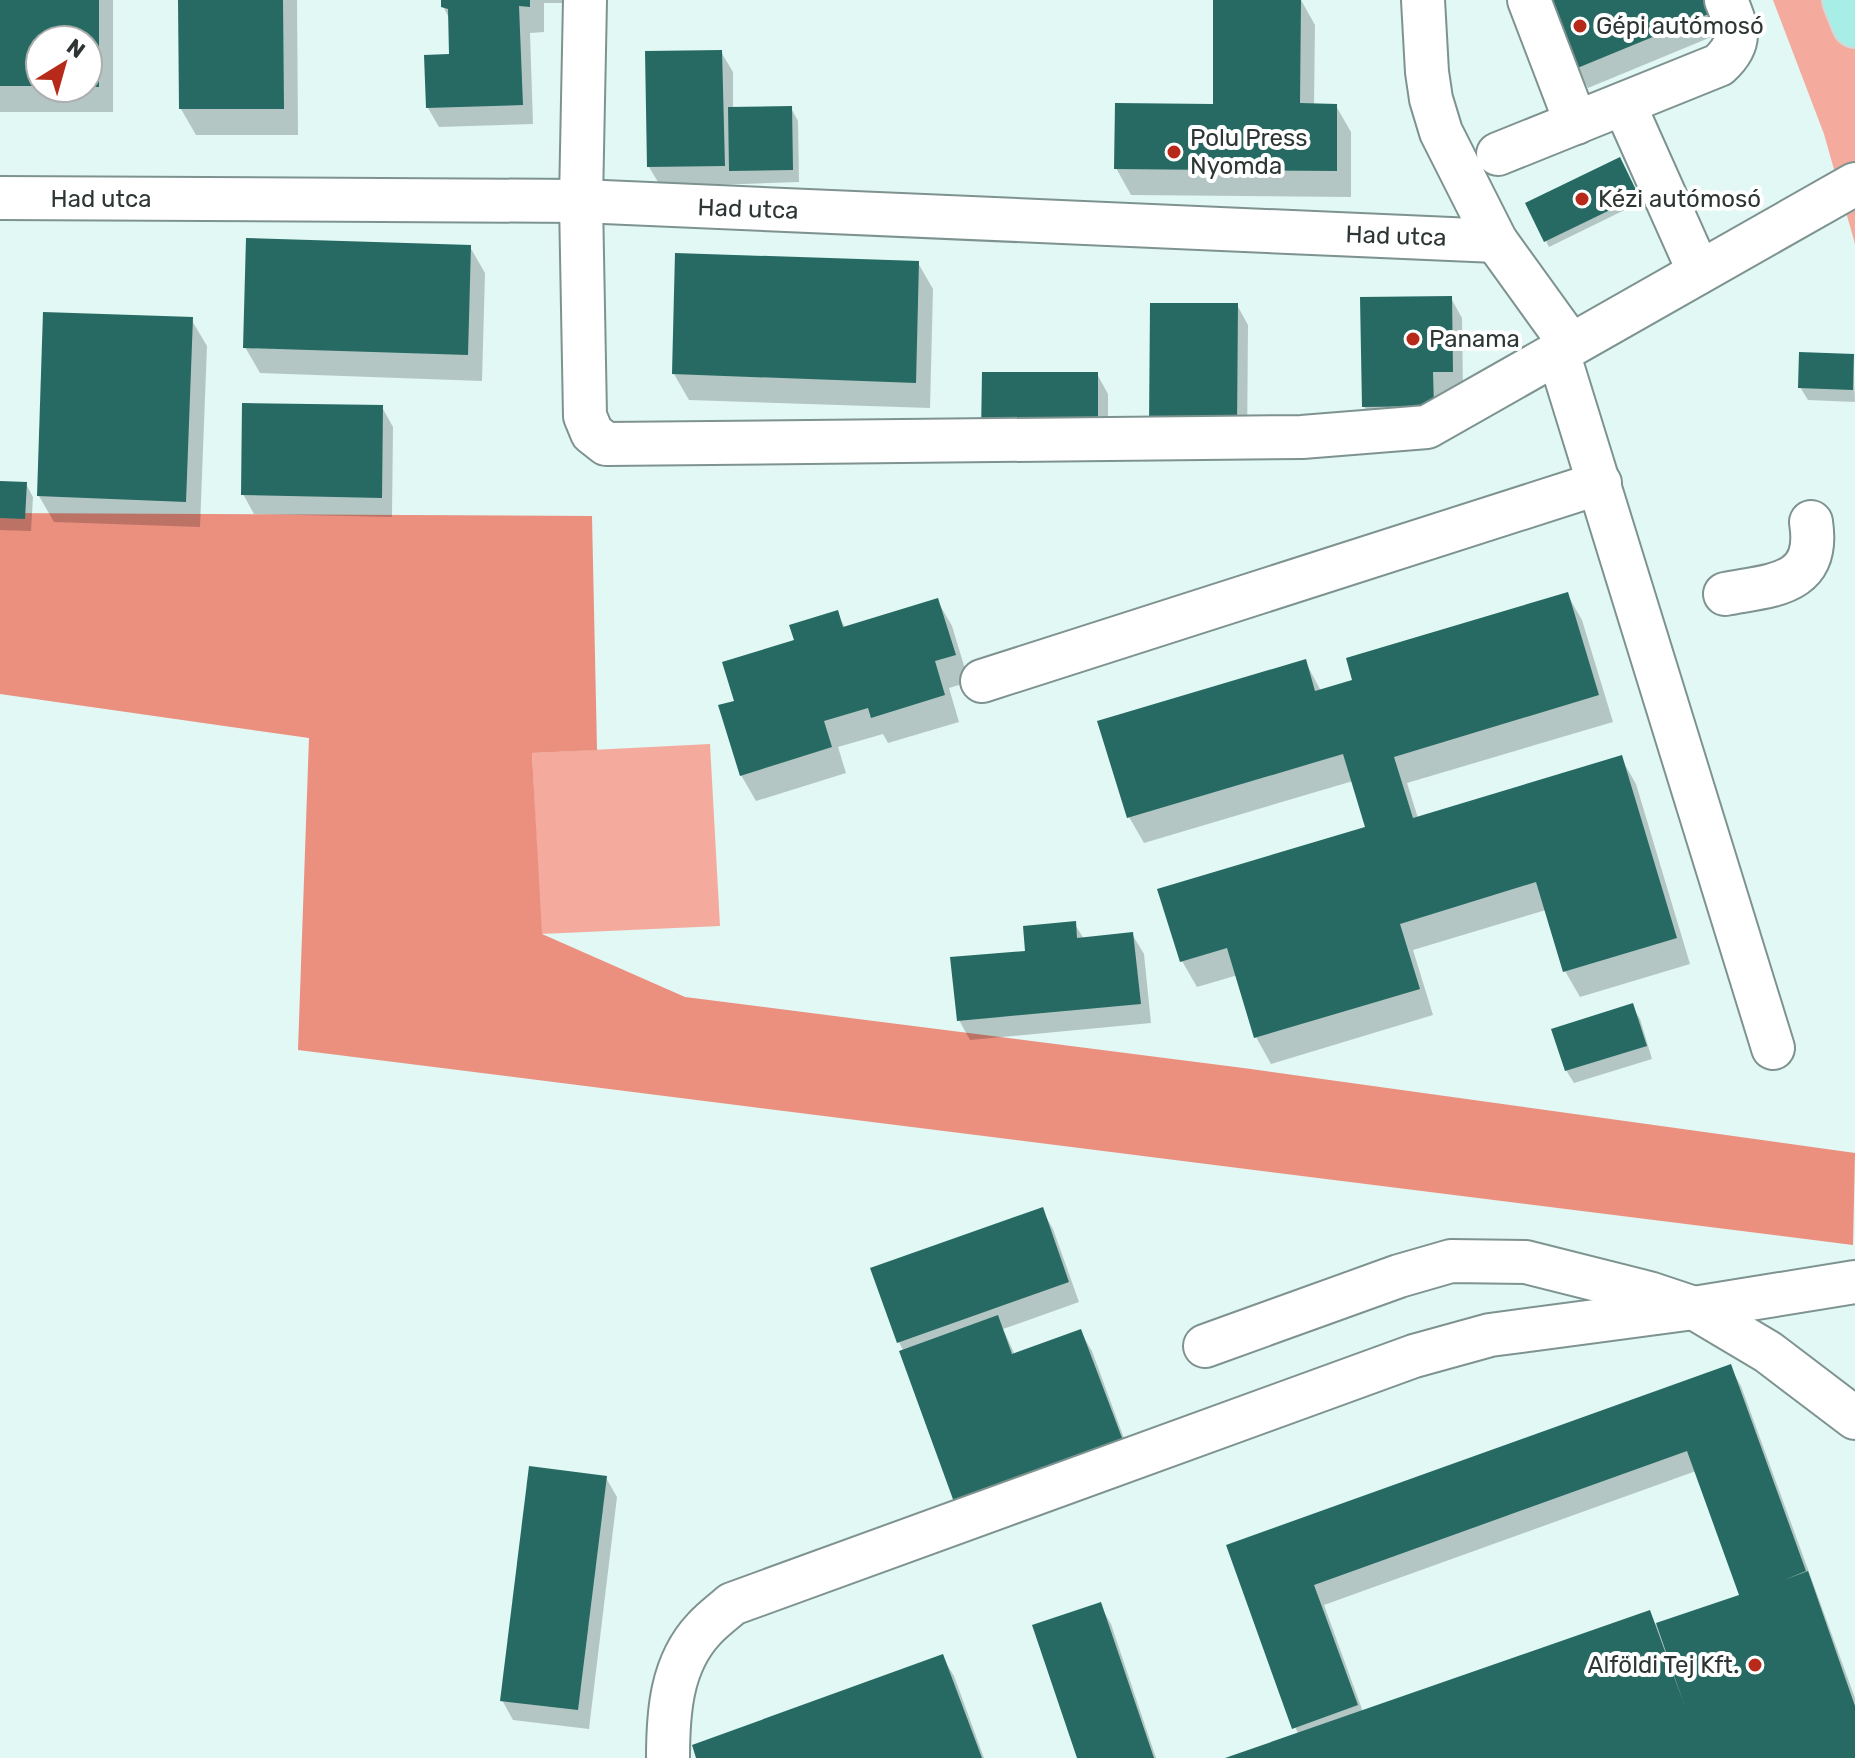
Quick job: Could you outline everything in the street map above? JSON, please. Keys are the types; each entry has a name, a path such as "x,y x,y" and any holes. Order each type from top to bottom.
{"main road":[{"path":"1845,0 1855,25"}],"street":[{"path":"585,0 581,201 585,416 592,433 606,444 1302,437 1427,427 1855,184"},
{"path":"1423,0 1427,72 1434,110 1454,162 1496,241 1565,349 1600,483 1773,1048"},
{"path":"1529,0 1576,123"},
{"path":"1498,154 1719,65 1732,53 1736,38 1736,25 1726,0"},
{"path":"1624,104 1699,272"},
{"name":"Had utca","path":"0,198 581,201 1496,241"},
{"path":"982,681 1600,483"},
{"path":"1725,594 1784,583 1797,577 1812,548 1811,522"},
{"path":"1205,1346 1399,1276 1451,1261 1526,1262 1649,1293 1694,1308 1768,1352 1855,1418"},
{"path":"668,1758 668,1711 682,1660 703,1630 732,1604 1414,1356 1490,1335 1694,1308 1855,1282"}],"shaded area":[{"path":"1773,0 1855,0 1855,244 1824,134"},
{"path":"0,513 592,516 597,750 532,753 542,934 685,997 1251,1069 1855,1153 1853,1245 298,1050 309,738 0,694"},
{"path":"710,744 720,926 541,934 532,753"}],"building":[{"path":"0,0 99,0 99,24 24,24 24,86 0,86"},
{"path":"178,0 283,0 284,109 179,109"},
{"path":"441,0 530,0 530,7 519,6 523,105 426,108 424,55 449,54 448,9 441,7"},
{"path":"1213,0 1301,0 1300,103 1337,104 1337,171 1114,169 1115,103 1213,104"},
{"path":"1545,0 1706,0 1711,13 1575,69"},
{"path":"722,50 725,166 647,167 645,51"},
{"path":"792,106 793,170 729,171 728,107"},
{"name":"Kézi autómosó","path":"1620,157 1639,196 1544,242 1525,203"},
{"path":"246,238 471,245 468,355 243,348"},
{"path":"675,253 919,261 916,383 672,374"},
{"path":"1452,296 1453,372 1433,372 1434,406 1362,407 1360,297"},
{"path":"1150,303 1238,303 1237,428 1149,427"},
{"path":"43,312 193,317 186,502 37,496"},
{"path":"1799,352 1854,354 1853,390 1798,388"},
{"path":"982,372 1098,372 1098,434 981,434"},
{"path":"242,403 383,405 382,498 241,495"},
{"path":"0,481 27,482 25,519 0,518"},
{"path":"1568,592 1599,695 1394,757 1413,818 1622,755 1677,938 1563,972 1536,882 1400,924 1420,989 1254,1038 1227,948 1180,962 1157,889 1365,827 1343,754 1127,818 1097,721 1306,659 1315,691 1352,680 1346,658"},
{"path":"938,598 956,655 935,661 945,695 871,718 868,708 824,721 832,747 740,776 718,705 734,701 722,662 794,640 789,625 838,610 843,627"},
{"path":"1076,921 1077,938 1133,932 1141,1004 957,1021 950,957 1025,951 1023,926"},
{"path":"1633,1003 1647,1046 1565,1071 1551,1029"},
{"path":"1043,1207 1069,1282 897,1343 870,1268"},
{"path":"998,1315 1012,1354 1081,1329 1127,1451 958,1513 899,1351"},
{"path":"1731,1364 1806,1571 1784,1580 1808,1571 1855,1706 1855,1758 1225,1758 1650,1610 1684,1704 1656,1623 1739,1595 1687,1451 1314,1585 1358,1705 1292,1729 1226,1545"},
{"path":"529,1466 607,1476 578,1710 500,1701"},
{"path":"1101,1602 1154,1758 1077,1758 1032,1625"},
{"path":"943,1654 982,1758 696,1758 692,1745"}],"place":[{"name":"Gépi autómosó","path":"1580,26"},
{"name":"Polu Press Nyomda","path":"1174,152"},
{"name":"Kézi autómosó","path":"1582,199"},
{"name":"Panama","path":"1413,339"},
{"name":"Alföldi Tej Kft.","path":"1755,1665"}]}
